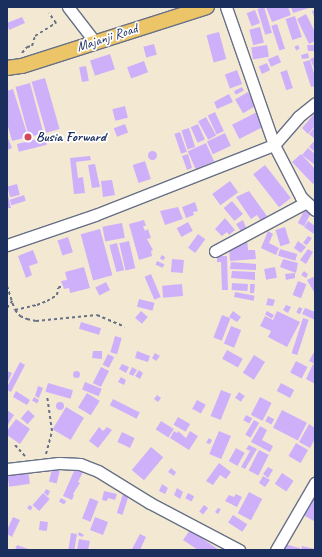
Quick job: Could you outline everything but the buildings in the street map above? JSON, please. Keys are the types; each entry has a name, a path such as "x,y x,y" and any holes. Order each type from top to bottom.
{"main road":[{"name":"Majanji Road","path":"7,68 22,66 207,7"}],"street":[{"path":"68,7 95,42"},
{"path":"226,7 274,145 305,203 315,210"},
{"path":"7,245 95,214 274,145 298,118 315,103"},
{"path":"216,251 305,203"},
{"path":"7,469 43,465 80,464 98,471 150,502 239,550"},
{"path":"276,550 315,482"}],"path":[{"path":"22,66 22,54 27,47 32,46 35,36 56,23 49,13"},
{"path":"7,286 14,310 20,316 36,321 96,315 125,327"},
{"path":"14,310 37,306 57,295 58,288 62,286"},
{"path":"7,308 12,301"},
{"path":"43,465 52,431 47,398"},
{"path":"15,445 25,456 29,467"}],"place":[{"name":"Busia Forward","path":"28,137"}]}
